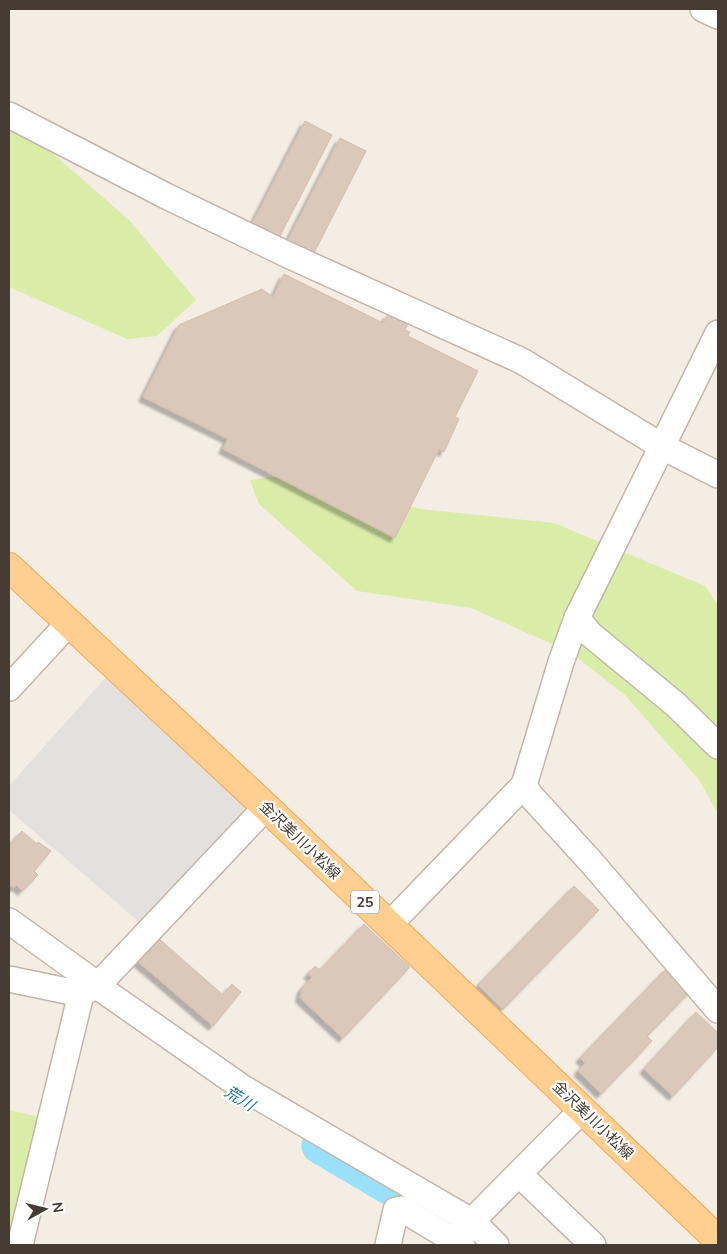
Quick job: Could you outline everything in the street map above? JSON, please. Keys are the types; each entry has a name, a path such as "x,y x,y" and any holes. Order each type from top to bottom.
{"main road":[{"name":"金沢美川小松線","path":"9,567 266,807 718,1240"}],"street":[{"path":"703,9 718,16"},
{"path":"9,115 166,196 288,255 522,361 663,447 718,475"},
{"path":"389,925 524,785 561,662 578,618 718,333"},
{"path":"578,618 590,634 675,704 718,746"},
{"path":"11,680 68,624"},
{"path":"524,785 530,795 592,863 718,1010"},
{"path":"20,1245 90,990 266,807"},
{"path":"9,921 90,990 243,1088 463,1234"},
{"path":"9,979 90,990"},
{"path":"463,1234 582,1110"},
{"path":"519,1174 593,1245"},
{"path":"388,1245 396,1210 402,1210 496,1245"}],"green space":[{"path":"9,115 130,221 196,300 157,336 127,339 9,287"},
{"path":"287,475 421,509 554,523 705,586 718,605 718,814 700,781 625,695 570,652 471,608 357,591 259,504 250,480"},
{"path":"9,1110 44,1118 9,1245"}],"shaded area":[{"path":"107,676 244,803 245,817 144,926 9,810 9,786"}],"building":[{"path":"305,121 332,135 279,238 252,224"},
{"path":"340,138 366,151 313,255 287,242"},
{"path":"284,274 383,323 388,314 408,324 405,330 410,332 408,336 478,371 455,417 459,419 444,452 439,449 395,538 223,449 228,439 143,397 179,325 262,289 273,297"},
{"path":"22,831 37,844 38,842 51,851 34,871 38,875 22,891 16,885 14,888 9,884 9,845"},
{"path":"574,886 599,910 503,1009 478,985"},
{"path":"364,924 410,967 343,1038 300,998 302,988 312,977 308,974 315,966 320,970"},
{"path":"157,937 223,995 232,984 241,992 213,1026 136,960"},
{"path":"667,968 691,991 647,1036 652,1041 601,1094 578,1071 585,1063 580,1058"},
{"path":"696,1012 718,1033 718,1047 673,1096 644,1069"}],"waterway":[{"name":"荒川","path":"319,1146 446,1221"}]}
